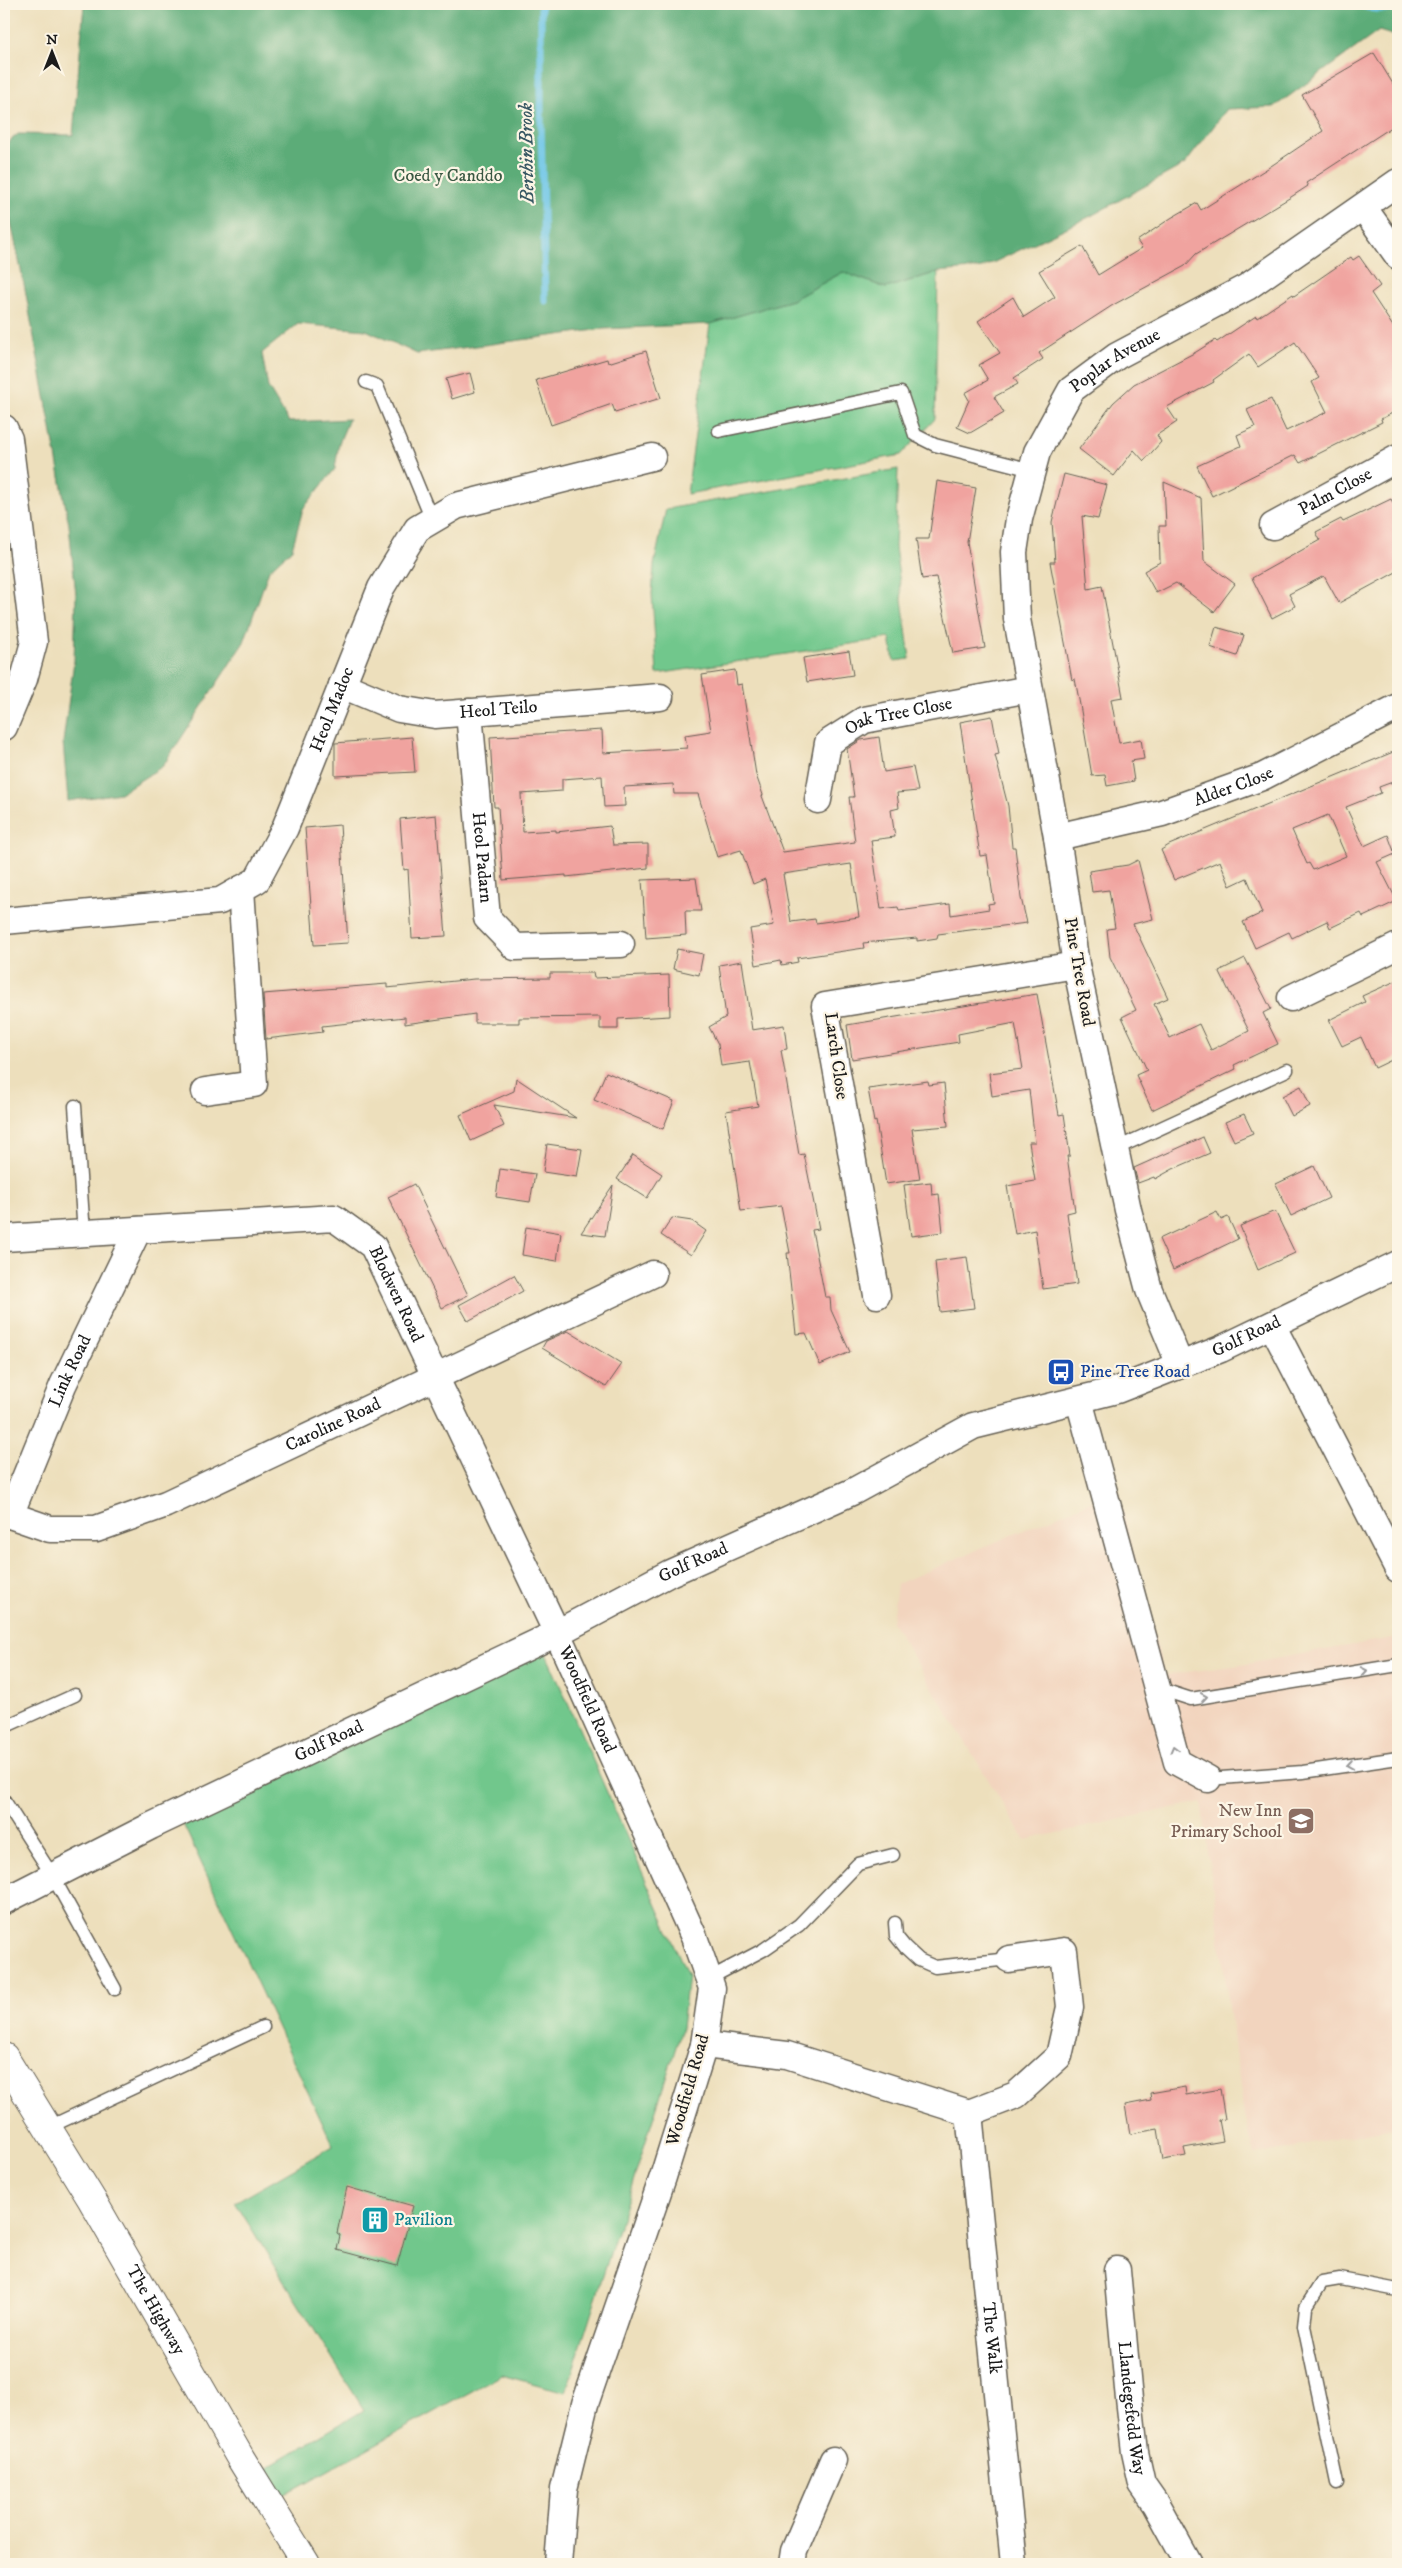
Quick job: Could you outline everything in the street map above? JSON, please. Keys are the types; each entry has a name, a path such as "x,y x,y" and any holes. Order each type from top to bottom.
{"street":[{"name":"Poplar Avenue","path":"1030,689 1017,620 1014,552 1019,519 1037,452 1071,390 1117,356 1247,287 1398,182"},
{"path":"1363,207 1398,256"},
{"path":"4,428 9,439 34,642 24,679 4,727"},
{"name":"Heol Madoc","path":"4,921 220,901 257,880 285,828 381,588 417,529 456,506 652,457"},
{"name":"Palm Close","path":"1273,526 1398,458"},
{"name":"Heol Teilo","path":"342,685 399,709 435,715 660,697"},
{"name":"Oak Tree Close","path":"818,800 828,743 864,720 1030,689"},
{"name":"Pine Tree Road","path":"1030,689 1057,837 1076,965 1114,1150 1148,1290 1180,1365"},
{"name":"Alder Close","path":"1057,837 1162,812 1262,776 1398,707"},
{"name":"Heol Padarn","path":"469,712 487,918 515,947 621,944"},
{"path":"205,1091 254,1084 241,889"},
{"path":"1291,998 1398,946"},
{"name":"Larch Close","path":"877,1295 825,1006 1076,965"},
{"name":"Blodwen Road","path":"4,1238 267,1220 334,1218 373,1246 556,1632"},
{"name":"Link Road","path":"7,1514 63,1385 138,1230"},
{"name":"Golf Road","path":"4,1901 52,1875 556,1632 670,1573 854,1491 973,1426 1117,1390 1272,1325 1398,1264"},
{"name":"Caroline Road","path":"7,1514 50,1529 96,1529 166,1504 653,1274"},
{"path":"1272,1325 1398,1569"},
{"path":"1079,1400 1177,1762 1208,1780"},
{"name":"Woodfield Road","path":"556,1632 694,1937 712,1988 704,2045 662,2177 585,2404 564,2488 558,2564"},
{"path":"704,2045 787,2056 968,2113 1016,2095 1059,2056 1070,2007 1064,1951 1009,1959"},
{"name":"The Highway","path":"4,2057 92,2200 241,2459 306,2564"},
{"name":"The Walk","path":"968,2113 1014,2564"},
{"name":"Llandegefedd Way","path":"1117,2270 1135,2452 1142,2484 1156,2504 1189,2564"},
{"path":"792,2564 794,2551 833,2460"}],"lane":[{"path":"366,382 377,386 432,520"},
{"path":"719,431 901,394 915,434 935,445 1032,470"},
{"path":"1114,1150 1287,1070"},
{"path":"75,1106 84,1234"},
{"path":"1157,1688 1191,1699 1398,1665"},
{"path":"4,1726 75,1695"},
{"path":"1208,1780 1303,1772 1398,1758"},
{"path":"4,1800 52,1875 115,1989"},
{"path":"708,1979 763,1950 799,1925 858,1864 893,1855"},
{"path":"894,1923 896,1936 905,1946 919,1960 935,1967 1009,1959"},
{"path":"47,2128 263,2027"},
{"path":"1337,2483 1304,2326 1306,2307 1322,2282 1340,2279 1398,2290"}],"shaded area":[{"name":"New Inn Primary School","path":"1118,1490 1164,1675 1241,1665 1398,1637 1398,2127 1255,2155 1244,2115 1201,1802 1025,1840 892,1622 897,1584"}],"green space":[{"name":"Coed y Canddo","path":"84,4 1379,4 1376,9 1398,9 1398,37 1379,31 1274,107 1227,109 1185,164 1091,216 982,268 938,272 886,288 843,272 792,300 710,324 603,329 417,354 366,330 298,324 262,353 268,387 289,422 349,419 339,443 335,469 303,509 292,549 269,570 244,642 163,766 120,793 68,801 63,742 74,661 76,596 69,525 25,289 10,218 4,204 4,146 18,134 73,135"},
{"path":"843,272 886,288 938,272 935,419 901,455 687,494 710,324 792,300"},
{"path":"898,469 895,547 910,659 894,661 890,638 657,674 652,594 654,565 666,509"},
{"path":"540,1640 688,1976 682,2028 566,2392 501,2375 269,2503 252,2476 364,2410 235,2202 333,2146 178,1813"}],"building":[{"path":"1374,53 1398,92 1398,123 1306,183 1308,186 1196,254 1185,266 1113,305 1039,353 1043,359 1014,378 1018,384 994,397 1004,413 970,433 957,427 969,400 965,393 988,380 979,365 1000,353 978,321 1013,297 1024,317 1055,297 1039,271 1082,246 1098,275 1142,248 1137,241 1171,218 1197,203 1201,210 1323,131 1302,95"},
{"path":"1359,256 1380,286 1371,293 1398,334 1398,410 1381,419 1382,422 1300,463 1295,455 1212,496 1197,466 1241,446 1237,435 1255,427 1247,410 1271,399 1286,431 1327,412 1312,382 1319,378 1295,342 1258,367 1249,354 1213,380 1214,382 1167,407 1177,422 1157,435 1161,442 1144,461 1134,450 1114,476 1079,449 1113,403 1134,384 1215,340 1217,342 1256,316 1257,318 1293,294 1294,296 1351,257 1353,260"},
{"path":"646,351 661,398 615,412 612,404 551,425 536,380 607,359 608,363"},
{"path":"470,373 475,392 452,399 446,379"},
{"path":"1064,474 1107,485 1098,519 1082,516 1088,589 1102,586 1123,697 1111,699 1119,743 1141,739 1144,759 1131,761 1134,781 1107,786 1105,775 1092,776 1075,679 1072,680 1050,562 1055,562 1052,522"},
{"path":"937,481 976,488 967,542 985,648 953,653 936,577 922,579 916,539 929,539"},
{"path":"1164,482 1201,498 1204,561 1235,584 1214,612 1176,583 1156,593 1144,571 1160,562 1159,526 1166,526"},
{"path":"1391,499 1398,513 1398,571 1339,603 1324,576 1289,594 1295,606 1272,618 1252,578 1320,540 1316,532 1341,519 1343,522"},
{"path":"1216,627 1244,635 1237,656 1210,647"},
{"path":"849,651 853,675 807,682 803,658"},
{"path":"735,670 737,685 742,684 756,775 783,852 855,842 849,797 854,797 847,749 861,740 879,737 884,772 913,767 918,791 897,793 899,808 891,810 895,837 871,840 881,909 898,907 899,911 950,904 951,915 989,909 988,904 994,903 987,855 980,856 960,722 992,716 999,754 995,755 1008,806 1012,847 1015,847 1021,898 1027,923 938,934 937,938 917,941 917,938 863,943 864,948 797,958 798,962 782,965 781,960 756,965 750,929 774,925 765,879 753,884 741,850 717,857 698,794 674,794 673,784 624,787 625,806 604,807 602,776 562,779 562,791 521,794 523,832 556,830 556,832 610,826 613,845 648,844 648,868 566,877 566,875 503,880 498,807 494,807 490,737 602,730 603,753 687,748 685,735 711,731 702,675","holes":["851,864 859,917 816,923 815,919 791,922 783,874"]},
{"path":"412,737 415,772 335,776 335,743"},
{"path":"1398,750 1398,780 1379,787 1381,793 1346,807 1364,846 1388,835 1395,854 1377,862 1397,901 1363,917 1361,913 1330,928 1327,921 1292,938 1289,932 1255,948 1243,922 1262,913 1247,878 1230,886 1220,861 1174,880 1161,850","holes":["1328,815 1346,856 1313,870 1309,863 1307,864 1292,830"]},
{"path":"436,815 446,936 412,938 408,869 404,870 400,819"},
{"path":"340,825 348,943 314,945 305,828"},
{"path":"1138,860 1153,919 1133,924 1168,998 1154,1004 1170,1038 1199,1024 1211,1050 1249,1031 1219,971 1245,958 1271,1009 1263,1013 1278,1044 1234,1065 1236,1069 1152,1110 1136,1075 1147,1070 1122,1017 1136,1010 1110,957 1107,929 1115,928 1109,890 1092,892 1089,871 1128,865"},
{"path":"696,878 701,911 685,911 686,935 646,938 642,880"},
{"path":"677,949 703,954 699,975 673,969"},
{"path":"742,961 752,1030 784,1025 787,1049 781,1050 799,1155 804,1154 819,1229 812,1230 825,1297 830,1297 831,1310 850,1352 820,1365 806,1333 796,1334 787,1253 790,1253 781,1206 741,1211 726,1111 758,1106 750,1062 721,1066 718,1044 709,1027 726,1017 719,965"},
{"path":"550,973 593,973 594,978 669,975 670,1016 618,1019 618,1029 600,1029 600,1017 519,1018 519,1023 475,1023 475,1014 405,1024 405,1017 322,1026 323,1032 266,1039 263,994 387,984 387,988 474,979 550,978"},
{"path":"1398,980 1398,1057 1375,1068 1361,1037 1342,1046 1329,1020 1365,1002 1362,996"},
{"path":"1037,994 1059,1115 1064,1114 1070,1156 1067,1156 1075,1211 1067,1213 1077,1284 1043,1289 1035,1230 1015,1234 1007,1186 1035,1181 1029,1142 1035,1142 1029,1090 992,1096 989,1073 1023,1069 1015,1023 958,1034 959,1042 852,1059 847,1025"},
{"path":"606,1072 674,1101 663,1129 594,1100"},
{"path":"516,1078 576,1118 494,1105 504,1126 471,1141 460,1115 514,1091"},
{"path":"928,1081 929,1085 944,1083 948,1126 912,1129 920,1179 886,1184 876,1121 874,1122 868,1089"},
{"path":"1301,1086 1310,1106 1292,1116 1282,1096"},
{"path":"1244,1114 1253,1133 1234,1141 1225,1122"},
{"path":"1203,1137 1210,1153 1155,1179 1154,1177 1138,1183 1134,1168"},
{"path":"547,1144 582,1149 577,1177 543,1172"},
{"path":"633,1155 662,1174 647,1198 617,1179"},
{"path":"1314,1166 1329,1198 1291,1216 1276,1184"},
{"path":"500,1169 535,1174 530,1202 496,1197"},
{"path":"931,1182 932,1195 939,1194 943,1232 911,1236 904,1185"},
{"path":"414,1184 468,1295 442,1308 388,1197"},
{"path":"613,1185 605,1236 581,1233"},
{"path":"1275,1211 1295,1253 1258,1270 1240,1226"},
{"path":"1217,1212 1221,1220 1228,1217 1238,1239 1173,1270 1159,1239"},
{"path":"672,1218 692,1221 706,1231 691,1255 661,1235"},
{"path":"526,1227 561,1233 557,1261 522,1255"},
{"path":"967,1257 974,1308 940,1312 935,1261"},
{"path":"514,1275 523,1291 468,1321 459,1305"},
{"path":"568,1331 622,1364 606,1387 542,1348 546,1341"},
{"path":"1185,2087 1186,2095 1220,2089 1225,2119 1219,2120 1223,2141 1184,2148 1186,2156 1163,2160 1158,2129 1130,2134 1125,2105 1151,2100 1150,2093"},
{"name":"Pavilion","path":"347,2187 413,2206 397,2266 337,2250 340,2235 337,2233"}],"waterway":[{"name":"Berthin Brook","path":"541,4 541,124 545,301"},
{"path":"1356,4 1376,9 1398,9"}],"place":[{"name":"Pine Tree Road","path":"1061,1372"},
{"name":"New Inn Primary School","path":"1301,1821"},
{"name":"Pavilion","path":"375,2220"}]}
